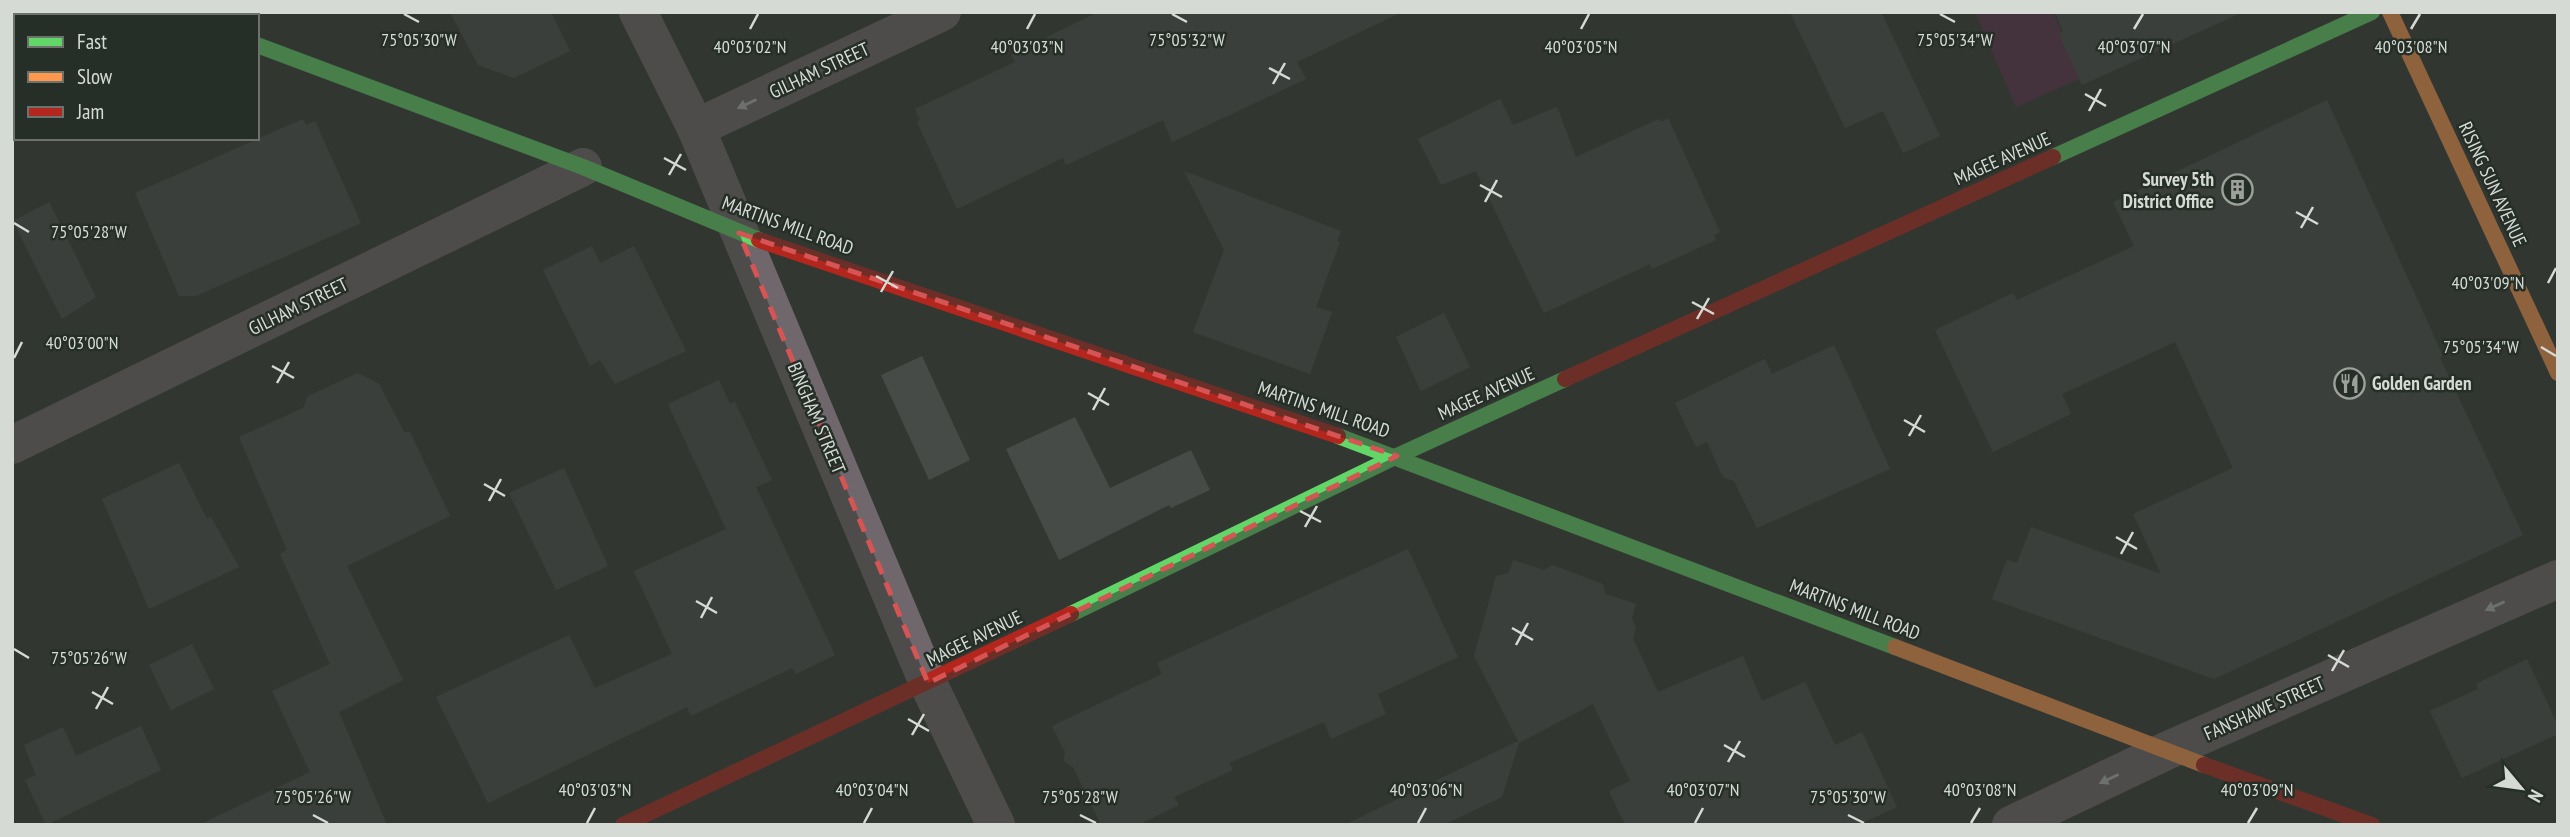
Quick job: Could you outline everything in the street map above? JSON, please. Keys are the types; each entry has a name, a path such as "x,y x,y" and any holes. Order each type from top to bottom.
{"street":[{"name":"BINGHAM STREET","path":"638,12 696,128 928,683 996,825"},
{"name":"GILHAM STREET","path":"696,128 942,12"},
{"name":"MAGEE AVENUE","path":"623,825 928,683 1397,456 2372,12"},
{"name":"RISING SUN AVENUE","path":"2390,12 2558,373"},
{"name":"MARTINS MILL ROAD","path":"259,46 583,167 739,233 1397,456 2166,751 2372,825"},
{"name":"GILHAM STREET","path":"12,445 583,167"},
{"name":"FANSHAWE STREET","path":"2011,825 2166,751 2558,579"}],"highlighted area":[{"path":"739,233 1397,456 928,683"}],"shaded area":[{"path":"1975,12 2053,12 2081,78 2016,107"}],"building":[{"path":"450,12 551,12 570,51 514,78 478,65"},
{"path":"1098,12 1402,12 1297,62 1306,79 1172,142 1163,120 1066,165 1063,158 957,209 917,122 920,120 915,109 1015,62 1011,55"},
{"path":"1790,12 1881,12 1940,136 1903,153 1883,111 1845,128"},
{"path":"2055,12 2243,12 2082,85 2059,34 2063,32"},
{"path":"1500,99 1513,125 1557,107 1576,157 1659,119 1661,122 1668,118 1720,232 1714,235 1716,240 1652,269 1650,264 1544,313 1476,171 1441,185 1418,139"},
{"path":"2327,100 2443,356 2440,358 2523,535 2214,679 1992,599 2007,560 2017,563 2031,527 2161,574 2133,514 2233,468 2175,342 2062,394 2071,414 1993,452 1935,330 2013,293 2017,300 2134,246 2113,202"},
{"path":"303,119 306,125 315,121 361,223 196,296 179,296 135,193"},
{"path":"1184,171 1341,231 1337,241 1340,242 1316,307 1332,312 1310,374 1193,332 1224,250"},
{"path":"49,202 96,297 62,319 13,221"},
{"path":"592,246 600,263 634,246 686,351 615,384 600,360 590,366 543,270"},
{"path":"1444,313 1470,367 1421,391 1396,337"},
{"path":"1834,345 1890,469 1757,528 1734,481 1723,477 1707,442 1696,447 1675,403 1765,359 1772,374"},
{"path":"922,356 970,460 929,480 881,375"},
{"path":"358,373 379,384 404,432 410,432 450,516 347,566 403,680 339,712 387,825 199,825 310,772 272,691 330,664 280,554 287,550 239,437 303,408 308,396"},
{"path":"719,380 730,404 735,402 772,480 756,487 835,655 796,674 792,668 691,716 687,707 488,803 436,697 569,635 595,688 672,654 634,571 726,529 668,404"},
{"path":"1075,417 1110,488 1191,450 1210,490 1171,508 1169,505 1059,560 1006,449"},
{"path":"179,463 207,519 211,517 239,567 149,609 102,499"},
{"path":"564,468 608,566 556,590 509,493"},
{"path":"1408,549 1458,657 1378,694 1386,714 1331,739 1324,722 1229,763 1233,770 1174,797 1179,805 1138,825 1101,825 1073,767 1064,761 1065,752 1052,726 1162,674 1157,663"},
{"path":"1513,560 1544,570 1552,565 1603,584 1605,594 1636,604 1632,618 1636,629 1633,638 1658,692 1743,656 1762,701 1805,682 1835,745 1862,732 1897,807 1858,825 1625,825 1609,791 1630,781 1593,704 1519,743 1502,797 1443,825 1344,825 1518,741 1474,656 1496,576 1509,573"},
{"path":"192,644 214,689 171,710 149,665"},
{"path":"2527,659 2558,726 2558,734 2462,778 2430,711 2478,689 2476,684"},
{"path":"141,726 161,770 46,825 25,780 36,775 24,745 63,727 76,756"}],"traffic: fast":[{"path":"2053,157 2372,12"},
{"path":"259,46 583,167 759,240"},
{"path":"1071,614 1397,456 1565,379"},
{"path":"1338,436 1895,647"}],"traffic: slow":[{"path":"2390,12 2558,373"},
{"path":"1895,647 2204,765"}],"traffic: jam":[{"path":"168,12 173,14"},
{"path":"1565,379 2053,157"},
{"path":"759,240 1338,436"},
{"path":"623,825 1071,614"},
{"path":"2204,765 2372,825"}],"place":[{"name":"Survey 5th District Office","path":"2237,190"},
{"name":"Golden Garden","path":"2349,383"}]}
